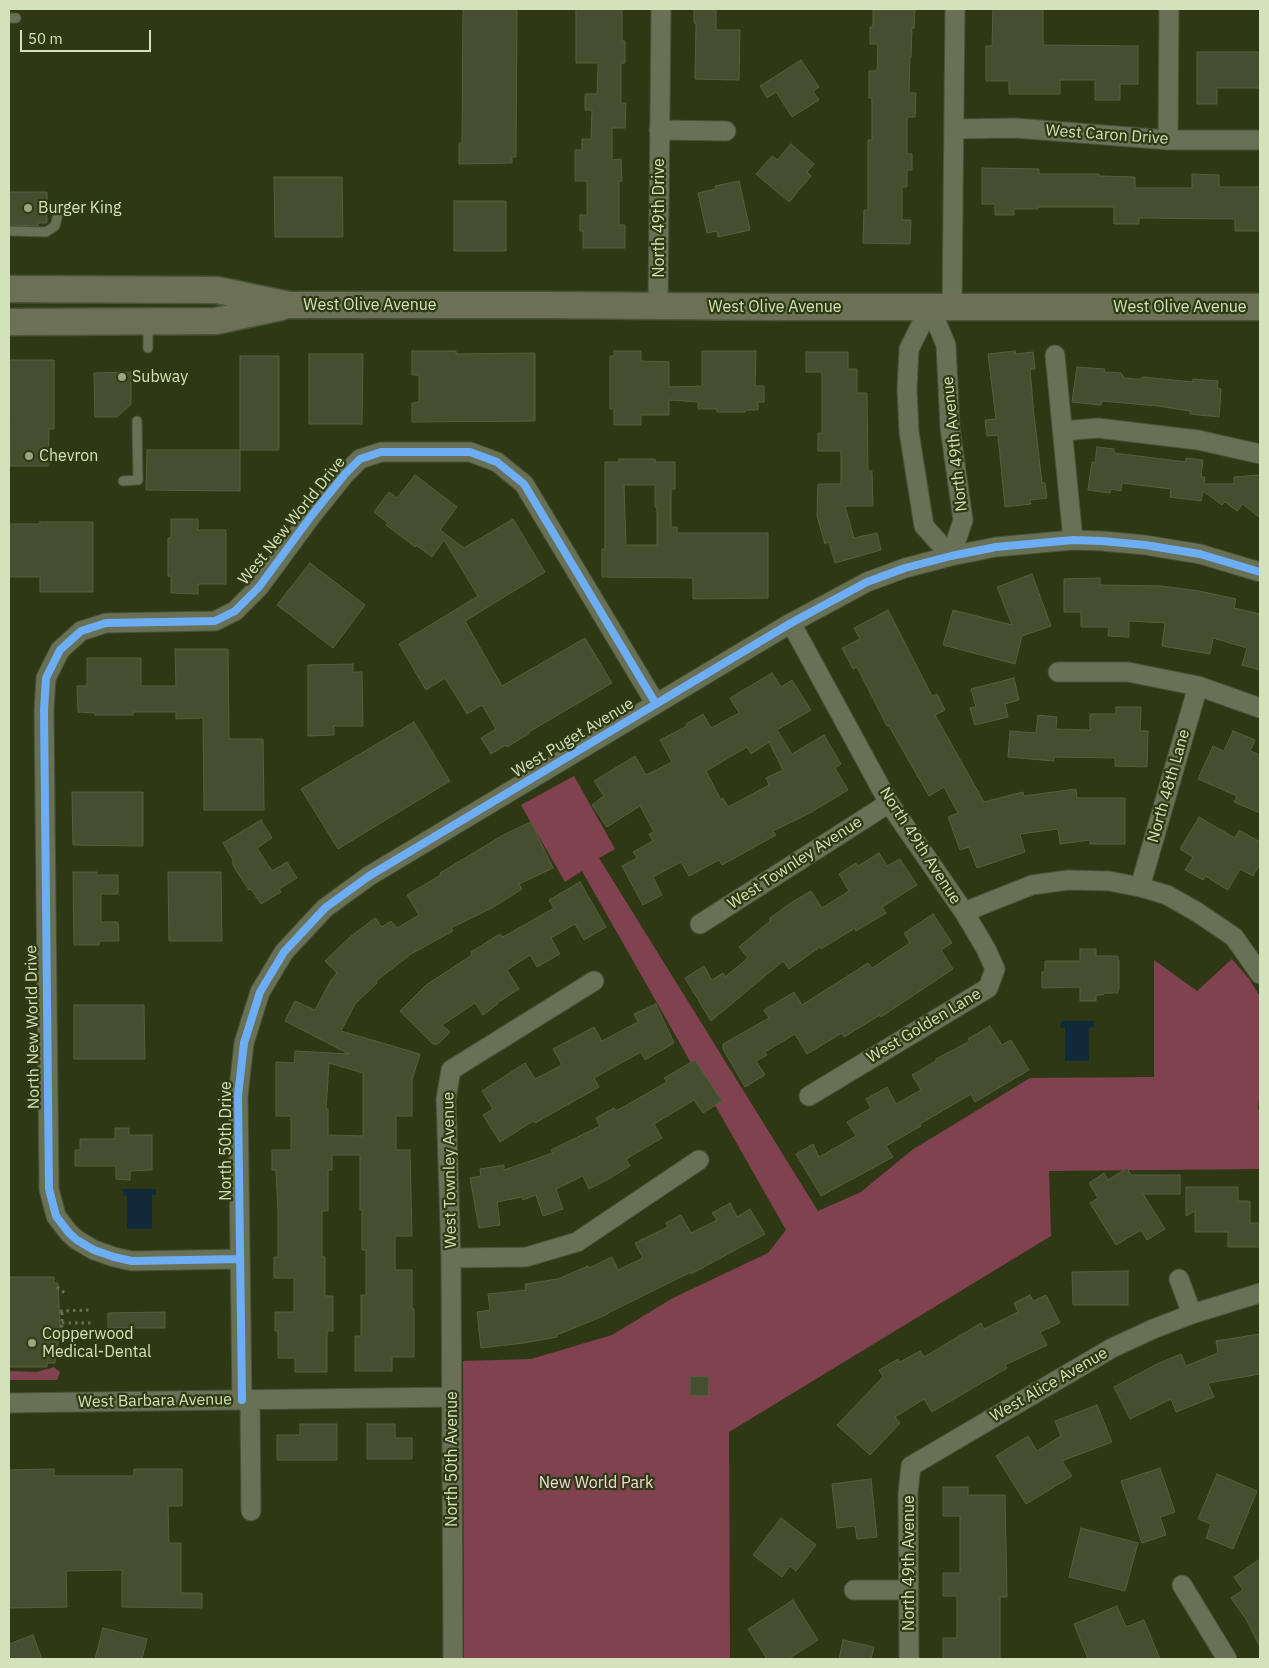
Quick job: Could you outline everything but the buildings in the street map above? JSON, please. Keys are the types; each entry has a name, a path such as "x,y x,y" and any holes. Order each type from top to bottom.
{"main road":[{"name":"West Olive Avenue","path":"9,289 217,290 289,305 1260,307"},
{"name":"West Olive Avenue","path":"9,322 216,321 289,305"}],"street":[{"name":"North 49th Drive","path":"658,307 660,9"},
{"name":"North 49th Avenue","path":"941,306 909,349 907,389 909,432 924,526 951,556 963,520 950,428 946,345 941,306 954,129 955,9"},
{"path":"1168,140 1169,9"},
{"name":"West Caron Drive","path":"954,129 1015,128 1168,140 1260,140"},
{"path":"660,130 726,131"},
{"path":"1055,355 1073,540"},
{"path":"1063,431 1098,428 1198,440 1260,454"},
{"name":"West New World Drive","path":"67,643 81,631 106,623 215,621 235,611 259,587 312,515 345,474 360,459 381,452 470,452 497,462 524,484 656,704"},
{"name":"West Puget Avenue","path":"325,908 368,876 791,623 867,582 905,568 996,547 1073,540 1145,545 1200,554 1260,572"},
{"name":"North 49th Avenue","path":"791,623 889,803 964,912"},
{"name":"North New World Drive","path":"67,643 60,650 46,678 44,710 48,1190 56,1216 69,1233 94,1250 132,1262 240,1258"},
{"path":"1058,672 1128,672 1198,686 1260,708"},
{"name":"North 48th Lane","path":"1140,886 1198,686"},
{"name":"West Townley Avenue","path":"700,924 889,803"},
{"path":"964,912 1032,885 1050,882 1068,880 1109,881 1140,886 1167,895 1197,912 1234,937 1260,974"},
{"name":"North 50th Drive","path":"251,1511 240,1258 238,1096 244,1043 260,992 284,952 325,908"},
{"name":"West Golden Lane","path":"809,1096 988,988 995,969 964,912"},
{"name":"West Townley Avenue","path":"451,1258 446,1099 450,1070 594,981"},
{"path":"451,1258 526,1256 576,1242 699,1160"},
{"name":"North 50th Avenue","path":"451,1258 453,1659"},
{"path":"1179,1279 1192,1314"},
{"name":"West Alice Avenue","path":"911,1466 1112,1348 1192,1314 1260,1293"},
{"name":"West Barbara Avenue","path":"9,1403 452,1397"},
{"name":"North 49th Avenue","path":"909,1659 908,1493 911,1466"},
{"path":"1182,1585 1227,1659"},
{"path":"854,1590 908,1590"}],"lane":[{"path":"9,231 46,232 55,226 59,210"},
{"path":"148,322 148,348"},
{"path":"124,481 138,480 137,421"}],"path":[{"path":"57,1287 66,1294"},
{"path":"92,1310 61,1311 61,1324 92,1323"},
{"path":"64,1336 92,1335"}],"green space":[{"name":"New World Park","path":"574,776 615,849 599,858 818,1211 861,1192 912,1150 1030,1078 1154,1077 1154,960 1197,991 1232,959 1250,980 1260,997 1260,1090 1258,1109 1260,1113 1260,1169 1049,1171 1051,1236 729,1432 730,1659 464,1659 463,1361 531,1359 612,1335 673,1298 768,1253 786,1230 582,871 565,882 521,805"},
{"path":"54,1367 60,1372 57,1380 9,1380 9,1371 37,1372"}],"water":[{"path":"1061,1021 1094,1021 1094,1027 1089,1028 1089,1061 1065,1061 1065,1028 1060,1027"},
{"path":"123,1189 156,1189 156,1195 152,1195 152,1229 127,1229 127,1196 123,1195"}],"cycle path":[{"path":"240,1259 132,1261 114,1257 94,1250 77,1240 56,1216 49,1189 44,710 46,678 60,650 81,631 106,623 215,621 235,611 259,587 312,515 345,474 360,459 381,452 470,452 497,462 524,484 656,704"},
{"path":"242,1400 238,1096 244,1043 260,992 284,952 325,908 369,876 791,623 867,582 905,568 996,547 1073,540 1145,545 1200,554 1260,572"}],"place":[{"name":"Burger King","path":"28,208"},
{"name":"Subway","path":"122,377"},
{"name":"Chevron","path":"29,456"},
{"name":"Copperwood Medical-Dental","path":"32,1343"}]}
